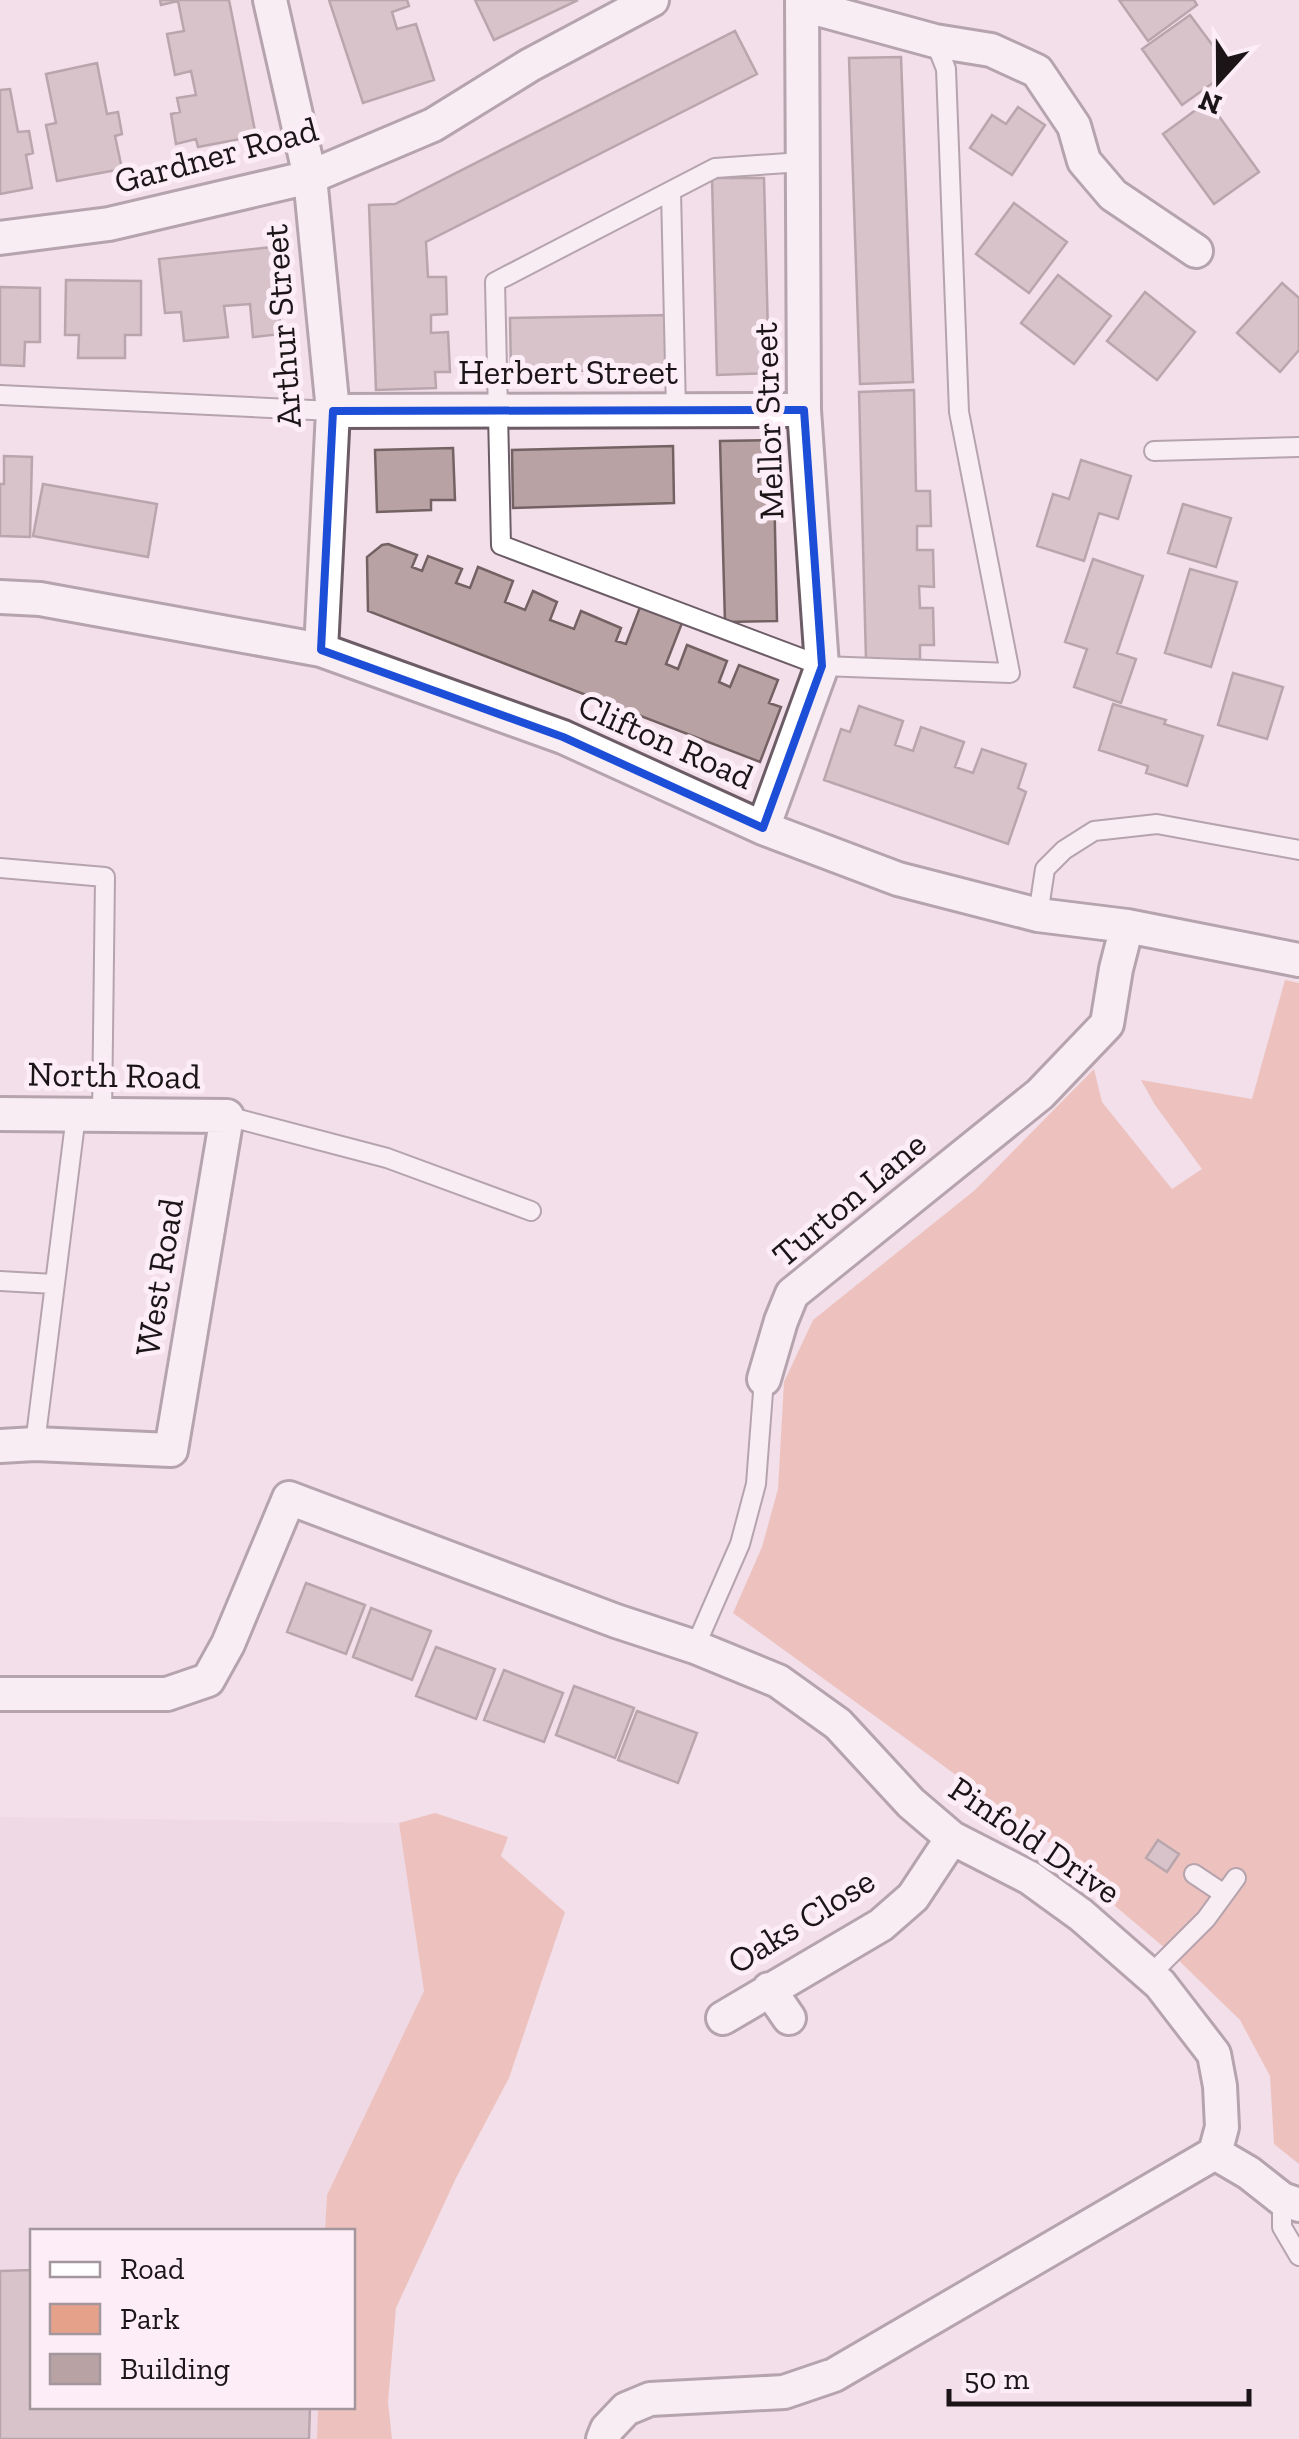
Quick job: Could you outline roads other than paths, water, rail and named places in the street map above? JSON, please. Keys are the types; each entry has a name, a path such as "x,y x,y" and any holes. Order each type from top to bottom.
{"street":[{"name":"Arthur Street","path":"270,0 310,178 333,411 321,650"},
{"name":"Gardner Road","path":"0,238 109,224 310,178 433,125 530,65 652,0"},
{"path":"802,3 935,41 991,50 1037,71 1074,126 1084,161 1113,195 1196,251"},
{"name":"Mellor Street","path":"763,828 822,666 804,410 802,3"},
{"name":"Herbert Street","path":"333,411 804,410"},
{"name":"Clifton Road","path":"0,597 40,599 321,650 562,737 763,828 898,878 1038,915 1127,926 1299,960"},
{"name":"Turton Lane","path":"764,1378 792,1294 1040,1094 1107,1024 1127,926"},
{"name":"North Road","path":"0,1114 226,1116"},
{"name":"West Road","path":"35,1444 172,1450 226,1116"},
{"path":"0,1446 35,1444"},
{"name":"Pinfold Drive","path":"0,1694 168,1694 208,1680 228,1644 289,1498 616,1621 695,1646 778,1681 838,1724 911,1803 952,1838 1030,1878 1081,1914 1160,1984 1214,2054 1222,2127 1215,2153"},
{"name":"Oaks Close","path":"722,2018 881,1925 913,1897 952,1838"},
{"path":"770,1989 789,2018"},
{"path":"604,2439 608,2428 626,2409 650,2399 784,2392 834,2375 1215,2153 1291,2202"}],"lane":[{"path":"802,162 716,168 495,282 501,545 822,666 1010,674 959,412 946,69 935,41"},
{"path":"670,191 676,411"},
{"path":"0,394 333,411"},
{"path":"1154,451 1299,446"},
{"path":"1038,915 1045,870 1064,850 1094,831 1157,824 1299,850"},
{"path":"0,868 105,877 89,1115 54,1284 35,1444"},
{"path":"226,1116 386,1158 530,1211"},
{"path":"0,1281 54,1284"},
{"name":"Turton Lane","path":"695,1646 740,1544 756,1484 764,1378"},
{"path":"1194,1874 1224,1894"},
{"path":"1150,1975 1206,1920 1236,1878"},
{"path":"1291,2202 1282,2227 1299,2256"}]}
